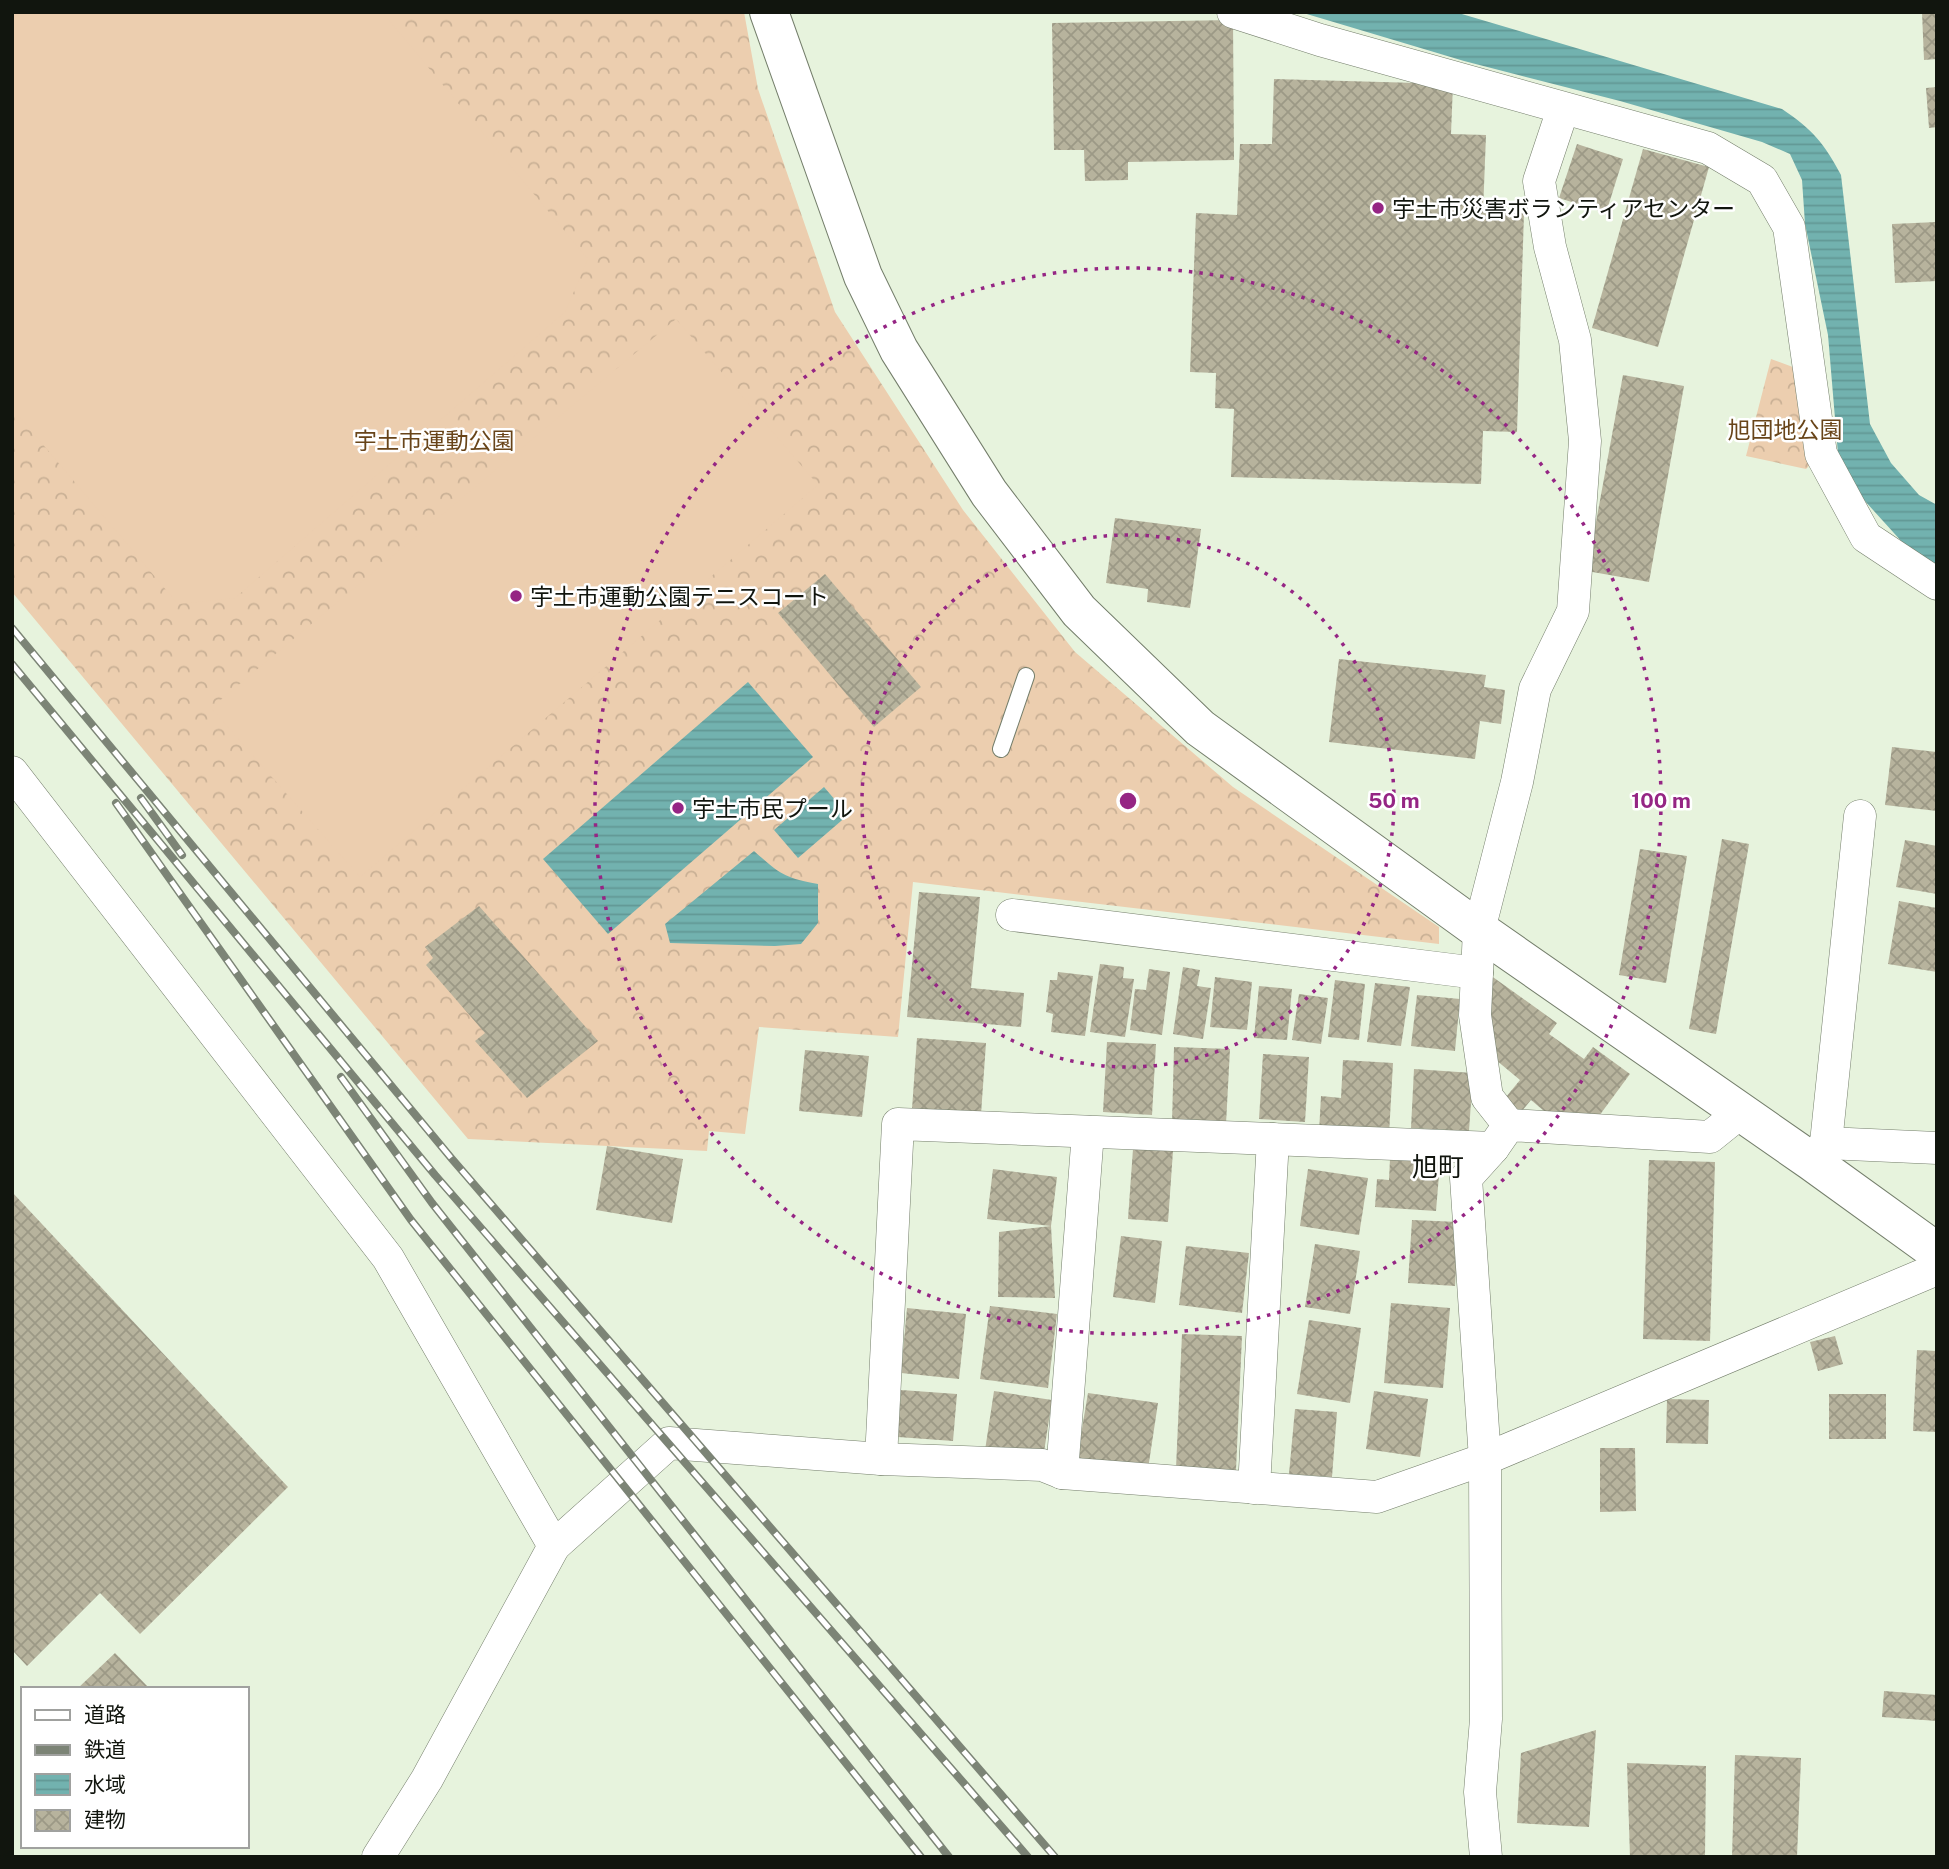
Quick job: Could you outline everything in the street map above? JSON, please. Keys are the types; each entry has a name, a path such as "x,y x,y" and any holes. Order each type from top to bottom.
{"street":[{"path":"769,12 863,276 899,350 989,493 1079,611 1200,728 1479,930 1741,1112 1818,1152 1937,1252"},
{"path":"1233,12 1320,40 1708,148 1762,180 1789,226 1821,454 1866,537 1937,584"},
{"path":"1501,1137 1487,1097 1475,1015 1479,930 1517,782 1535,689 1573,611 1585,440 1575,340 1550,247 1539,181 1563,109"},
{"path":"12,772 387,1258 554,1546"},
{"path":"1818,1152 1860,816"},
{"path":"1012,915 1477,973"},
{"path":"881,1459 898,1124 1273,1139 1710,1136 1741,1112"},
{"path":"1062,1473 1088,1132"},
{"path":"1486,1857 1480,1791 1486,1719 1485,1459 1466,1178 1501,1137"},
{"path":"1254,1488 1273,1139"},
{"path":"1818,1152 1937,1148"},
{"path":"378,1857 427,1779 554,1546 669,1443 881,1459 1042,1465 1062,1473 1377,1497 1485,1459 1937,1269"}],"lane":[{"path":"1001,750 1026,676"}],"green space":[{"name":"宇土市運動公園","path":"12,12 744,12 758,89 835,312 963,510 1075,652 1233,787 1439,927 1439,944 913,882 898,1037 759,1027 745,1134 709,1131 707,1151 468,1139 12,592"},
{"path":"12,12 382,12 588,259 565,312 235,598 178,604 12,408"},
{"name":"宇土市運動公園テニスコート","path":"676,319 818,485 360,877 211,708"},
{"name":"旭団地公園","path":"1771,359 1809,373 1821,454 1806,469 1746,456"}],"water":[{"path":"1300,12 1455,12 1782,109 1801,123 1823,145 1841,175 1870,424 1891,463 1919,495 1937,505 1937,566 1903,543 1854,489 1838,454 1828,335 1805,224 1802,180 1790,154 1762,142 1620,101 1464,61"},
{"name":"宇土市民プール","path":"748,682 813,757 608,934 543,859"},
{"path":"824,787 848,815 798,858 774,830"},
{"path":"754,851 783,874 818,884 818,923 801,944 775,946 670,943 665,924"}],"building":[{"path":"1922,12 1937,12 1937,59 1924,60"},
{"path":"1233,20 1234,160 1128,162 1128,180 1085,181 1084,150 1054,150 1052,23"},
{"path":"1274,79 1453,84 1451,134 1486,135 1483,212 1524,213 1517,432 1483,431 1481,484 1231,477 1234,409 1215,408 1216,373 1190,372 1196,213 1237,215 1240,144 1272,144"},
{"path":"1937,87 1937,127 1929,128 1926,88"},
{"path":"1577,144 1623,159 1606,213 1559,198"},
{"path":"1643,149 1709,167 1658,347 1592,328"},
{"path":"1937,222 1937,281 1895,283 1892,224"},
{"path":"1623,375 1684,386 1649,582 1587,571"},
{"path":"1115,518 1201,529 1190,608 1147,602 1148,589 1106,583"},
{"path":"825,574 921,687 874,727 778,613"},
{"path":"1339,659 1486,675 1484,687 1505,690 1501,724 1480,721 1475,759 1329,742"},
{"path":"1892,747 1937,752 1937,811 1885,805"},
{"path":"1722,839 1749,844 1716,1034 1689,1029"},
{"path":"1905,840 1937,846 1937,894 1896,887"},
{"path":"1640,849 1687,856 1666,983 1619,975"},
{"path":"919,892 980,897 971,988 1024,993 1021,1027 907,1017"},
{"path":"1899,901 1937,908 1937,972 1888,964"},
{"path":"479,906 598,1041 527,1098 475,1041 485,1033 426,965 433,958 425,947"},
{"path":"1100,964 1124,967 1123,978 1134,979 1125,1037 1090,1032"},
{"path":"1183,967 1200,970 1197,986 1211,988 1203,1039 1173,1034"},
{"path":"1149,969 1170,972 1162,1035 1130,1030 1135,989 1146,990"},
{"path":"1058,972 1093,976 1085,1036 1051,1032 1053,1014 1046,1012 1050,980 1057,980"},
{"path":"1490,975 1557,1023 1549,1034 1584,1059 1593,1047 1630,1074 1599,1116 1550,1116 1531,1100 1517,1117 1501,1103 1520,1080 1490,1055"},
{"path":"1215,977 1252,982 1247,1030 1210,1027"},
{"path":"1335,980 1365,984 1359,1040 1328,1037"},
{"path":"1375,983 1410,987 1401,1046 1367,1042"},
{"path":"1259,986 1292,989 1287,1040 1254,1038"},
{"path":"1299,994 1328,998 1321,1044 1292,1040"},
{"path":"1417,995 1460,999 1455,1051 1411,1046"},
{"path":"917,1038 986,1043 981,1114 912,1109"},
{"path":"1107,1042 1156,1044 1152,1115 1103,1112"},
{"path":"1174,1047 1230,1049 1226,1124 1172,1123"},
{"path":"805,1050 869,1056 862,1117 799,1111"},
{"path":"1263,1054 1309,1057 1305,1122 1259,1119"},
{"path":"1343,1060 1393,1063 1389,1135 1319,1132 1321,1096 1341,1098"},
{"path":"1414,1069 1473,1073 1469,1131 1411,1128"},
{"path":"607,1146 683,1159 672,1223 596,1210"},
{"path":"1133,1149 1173,1151 1168,1222 1128,1219"},
{"path":"1390,1159 1440,1163 1436,1211 1375,1207 1377,1179 1389,1180"},
{"path":"1649,1160 1715,1162 1710,1341 1643,1339"},
{"path":"993,1169 1057,1177 1051,1226 987,1219"},
{"path":"1308,1169 1368,1178 1359,1235 1300,1226"},
{"path":"12,1192 288,1487 140,1634 100,1593 27,1666 12,1650"},
{"path":"1412,1220 1459,1222 1455,1286 1408,1283"},
{"path":"1051,1226 1055,1298 998,1297 999,1232"},
{"path":"1121,1236 1162,1241 1155,1303 1113,1297"},
{"path":"1315,1244 1360,1251 1350,1314 1305,1307"},
{"path":"1186,1246 1249,1253 1242,1313 1179,1305"},
{"path":"1391,1303 1450,1308 1443,1388 1384,1383"},
{"path":"990,1306 1057,1314 1048,1388 980,1379"},
{"path":"907,1308 966,1314 959,1379 901,1373"},
{"path":"1309,1320 1361,1328 1350,1403 1297,1394"},
{"path":"1182,1334 1242,1336 1236,1470 1176,1468"},
{"path":"1835,1336 1843,1364 1818,1371 1810,1342"},
{"path":"1917,1350 1937,1351 1937,1432 1913,1431"},
{"path":"901,1390 957,1394 953,1441 898,1437"},
{"path":"994,1391 1052,1400 1042,1465 984,1457"},
{"path":"1374,1391 1428,1399 1420,1457 1366,1449"},
{"path":"1088,1393 1158,1403 1148,1469 1077,1458"},
{"path":"1829,1394 1886,1394 1886,1439 1829,1439"},
{"path":"1667,1399 1709,1400 1708,1444 1666,1443"},
{"path":"1295,1409 1337,1412 1332,1477 1289,1474"},
{"path":"1600,1448 1635,1448 1636,1511 1600,1512"},
{"path":"115,1653 148,1687 79,1687"},
{"path":"1884,1691 1937,1695 1937,1721 1882,1717"},
{"path":"1596,1730 1589,1827 1517,1823 1521,1753"},
{"path":"1735,1755 1801,1758 1797,1857 1732,1857"},
{"path":"1627,1763 1706,1766 1705,1857 1630,1857"}],"railway":[{"path":"12,628 452,1159 1055,1857"},
{"path":"12,664 435,1175 1028,1857"},
{"path":"141,798 182,855"},
{"path":"116,803 411,1220 921,1857"},
{"path":"341,1077 432,1203 949,1857"}],"place":[{"name":"宇土市災害ボランティアセンター","path":"1378,208"},
{"name":"宇土市運動公園テニスコート","path":"516,596"},
{"name":"宇土市民プール","path":"678,808"}],"district":[{"name":"旭町","path":"1438,1166"}]}
